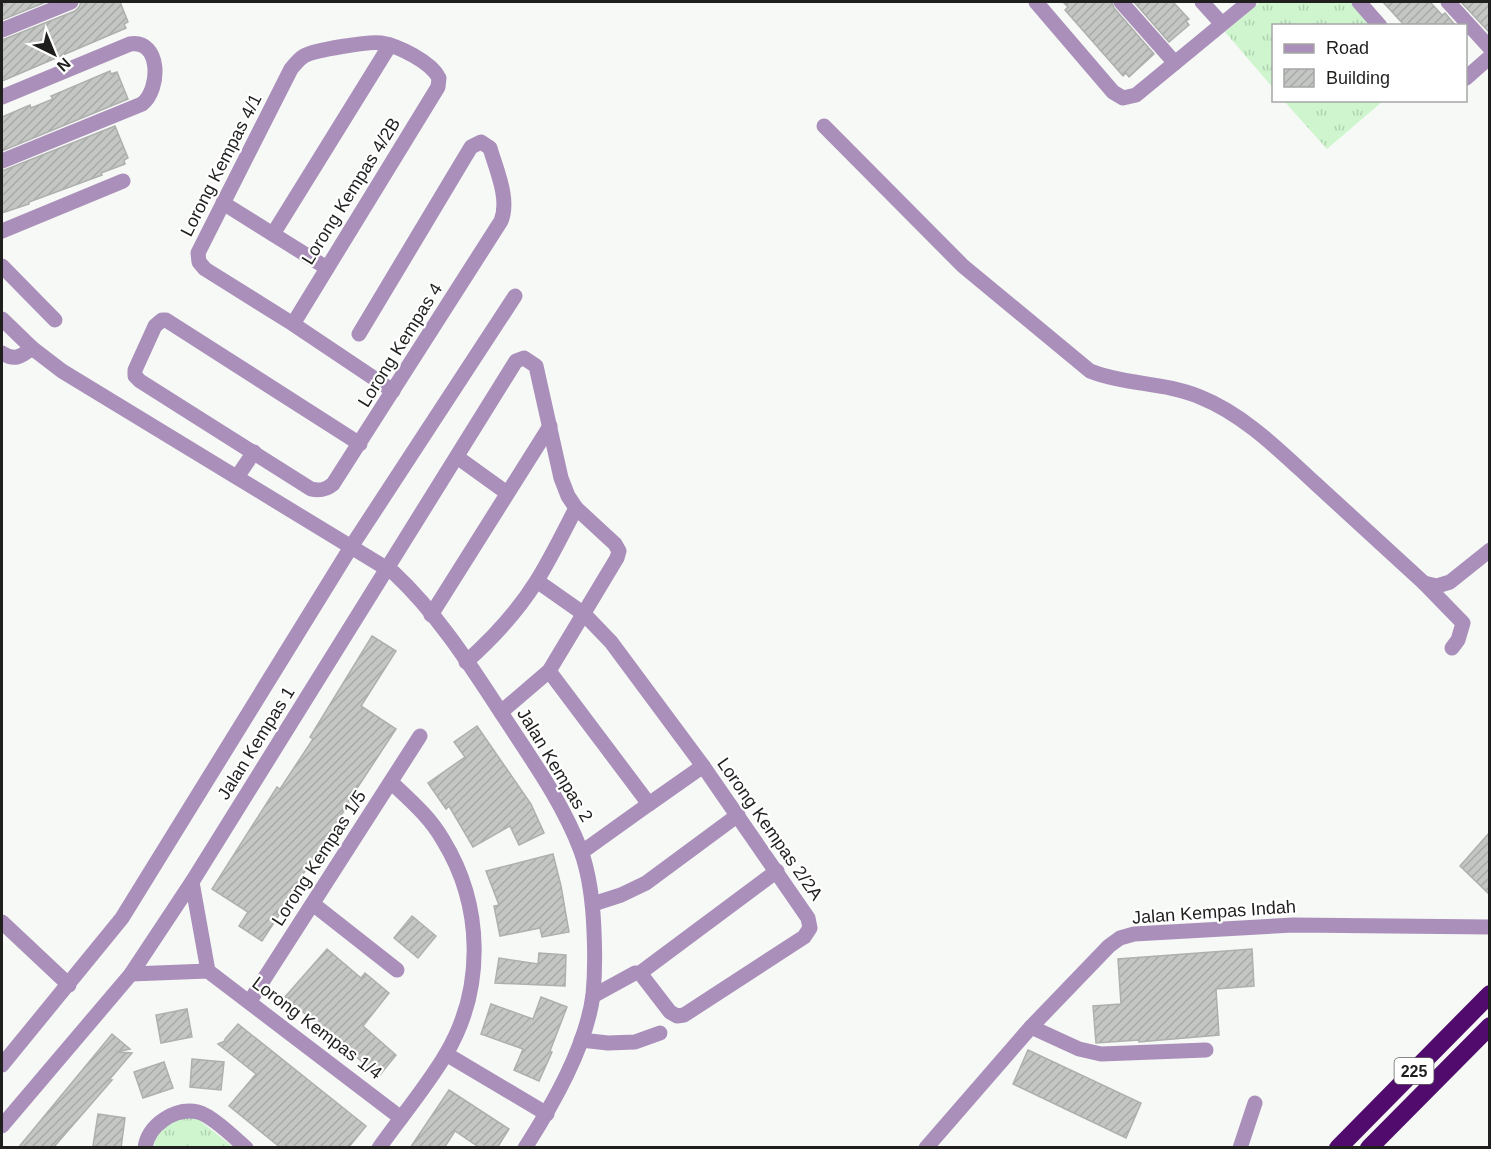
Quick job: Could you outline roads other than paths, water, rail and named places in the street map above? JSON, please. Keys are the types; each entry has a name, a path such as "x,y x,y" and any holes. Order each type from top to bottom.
{"highway":[{"name":"225","path":"1338,1148 1490,994"},
{"name":"225","path":"1369,1148 1490,1026"}],"street":[{"path":"2,30 71,2"},
{"path":"1036,2 1113,92 1124,98 1136,95 1249,2"},
{"path":"1121,2 1175,63"},
{"path":"1202,2 1222,24"},
{"path":"1359,2 1378,24"},
{"path":"1448,2 1490,48"},
{"name":"Lorong Kempas 4/1","path":"390,45 375,42 316,52 302,57 291,69 198,252 199,262 205,269 393,391"},
{"path":"2,97 130,44 137,43 148,50 153,59 155,69 153,91 142,104 2,161"},
{"path":"273,234 390,45"},
{"name":"Lorong Kempas 4/2B","path":"293,324 438,87 440,78 433,70 417,58 390,45"},
{"path":"1467,77 1490,57"},
{"path":"824,126 963,266 1089,371 1110,379 1171,388 1201,397 1235,416 1266,438 1424,583 1463,623 1458,640 1452,648"},
{"name":"Lorong Kempas 4","path":"359,334 471,147 482,142 486,144 491,152 503,198 503,214 497,228 360,444 333,484 323,490 312,489 140,381 135,376 135,370 155,326 162,320 169,322 360,444"},
{"path":"2,231 123,181"},
{"path":"223,203 327,268"},
{"path":"2,266 55,320"},
{"path":"2,1065 122,918 351,547 515,296"},
{"name":"Jalan Kempas 2","path":"2,319 32,348 62,371 388,569 405,584 466,662 548,784 582,852 593,904 595,952 593,996 581,1040 566,1076 547,1114 525,1148"},
{"path":"2,353 16,358 22,357 32,348"},
{"name":"Jalan Kempas 1","path":"2,1126 131,974 192,882 516,361 524,358 536,366 550,426"},
{"path":"431,615 550,426"},
{"path":"501,712 549,671 619,551 615,544 576,508 568,496 561,478 550,426"},
{"path":"237,477 254,452"},
{"path":"457,458 507,493"},
{"path":"466,662 506,623 537,581 576,508"},
{"path":"1424,583 1437,586 1450,582 1490,550"},
{"name":"Lorong Kempas 2/2A","path":"537,581 584,614 611,642 738,815 808,918 810,928 804,938 684,1016 677,1016 670,1012 640,973"},
{"path":"549,671 649,804"},
{"name":"Lorong Kempas 1/5","path":"250,1001 420,736"},
{"path":"582,852 702,766"},
{"path":"379,1148 446,1054 466,1010 475,967 475,928 462,879 443,840 421,809 391,782"},
{"path":"593,904 621,895 646,883 738,815"},
{"path":"593,996 635,973 640,973 777,871"},
{"path":"131,974 208,971 192,882"},
{"path":"313,904 397,970"},
{"path":"2,922 69,985"},
{"name":"Jalan Kempas Indah","path":"926,1148 1031,1027 1109,946 1120,938 1134,934 1293,925 1490,927"},
{"name":"Lorong Kempas 1/4","path":"208,971 401,1118"},
{"path":"1031,1027 1090,1053 1206,1050"},
{"path":"581,1040 608,1043 635,1042 660,1033"},
{"path":"446,1054 547,1114"},
{"path":"1240,1148 1255,1102"},
{"path":"145,1148 150,1132 169,1116 197,1112 207,1117 246,1148"}]}
